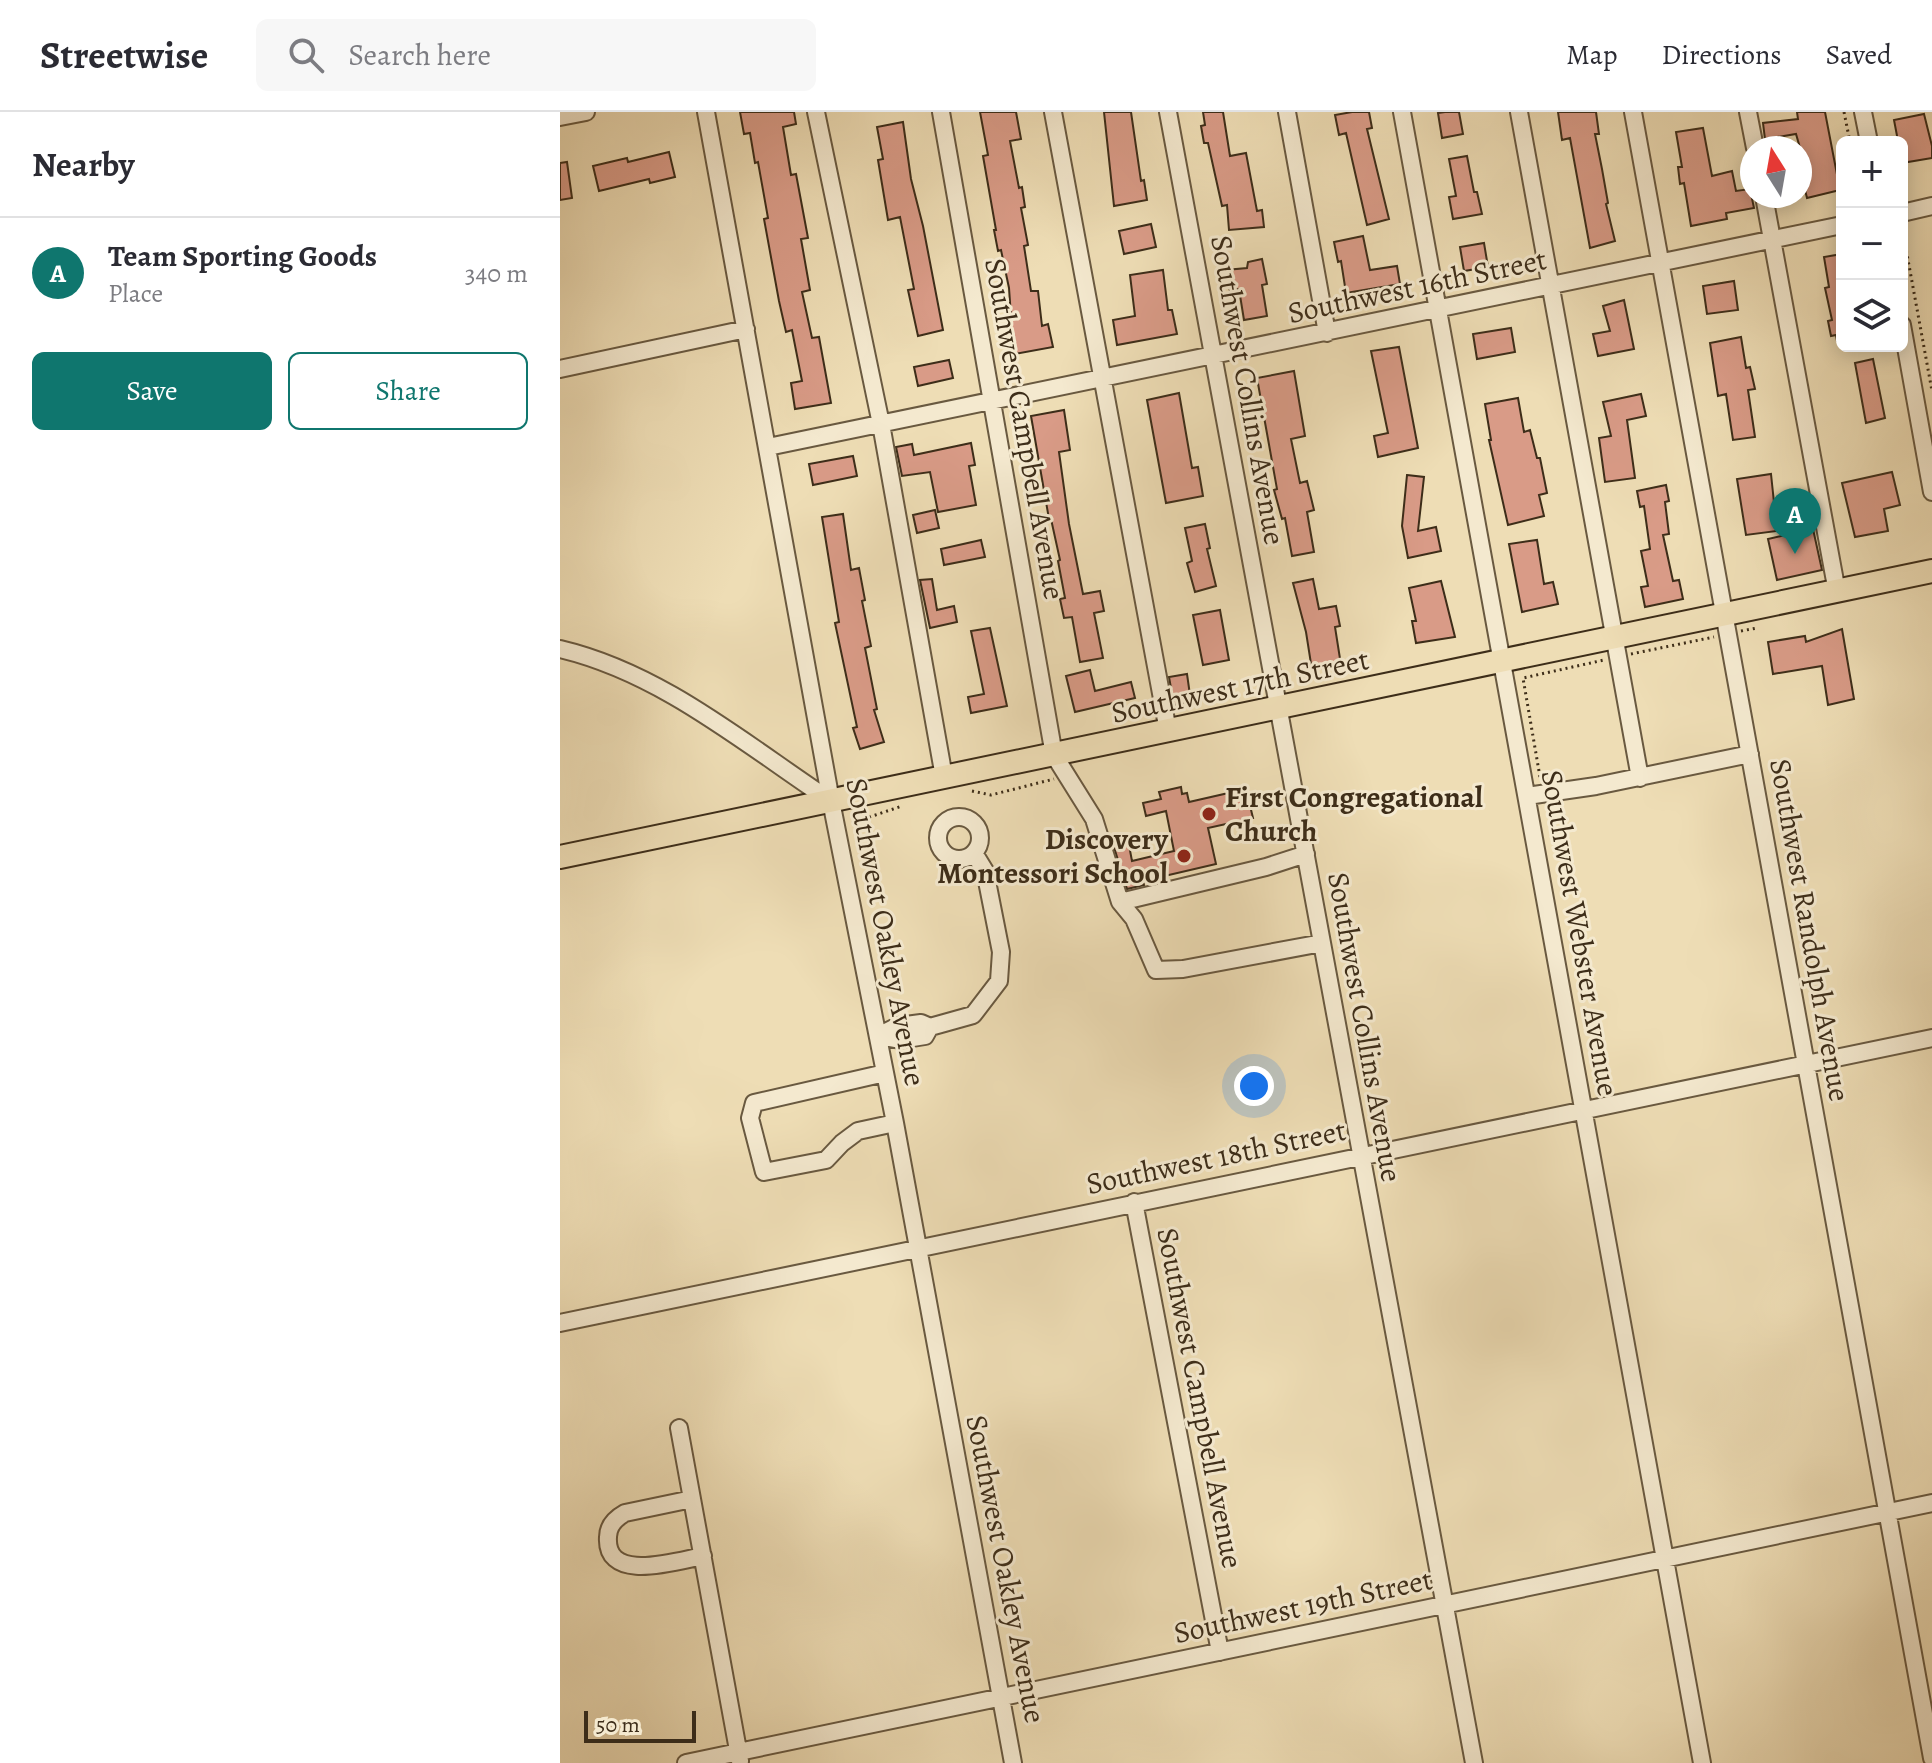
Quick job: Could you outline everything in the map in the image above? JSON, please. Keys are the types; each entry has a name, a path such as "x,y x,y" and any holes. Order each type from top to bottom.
{"main road":[{"name":"Southwest 17th Street","path":"560,857 1932,571"}],"street":[{"path":"560,117 586,112"},
{"name":"Southwest Oakley Avenue","path":"706,112 831,801 895,1123 1013,1763"},
{"path":"816,112 881,424 944,777"},
{"name":"Southwest Campbell Avenue","path":"941,112 1054,755"},
{"path":"1053,112 1168,731"},
{"name":"Southwest Collins Avenue","path":"1168,112 1474,1763"},
{"path":"1287,112 1327,333"},
{"name":"Southwest Webster Avenue","path":"1402,112 1503,662 1535,794 1583,1110 1702,1763"},
{"path":"1519,112 1640,778"},
{"name":"Southwest Randolph Avenue","path":"1633,112 1932,1758"},
{"path":"1748,112 1753,136"},
{"path":"1863,112 1868,136"},
{"path":"1908,212 1932,206"},
{"path":"1766,208 1837,592"},
{"name":"Southwest 16th Street","path":"768,447 1836,226"},
{"path":"560,369 746,329"},
{"path":"1907,352 1932,492"},
{"path":"560,649 593,658 651,683 831,801"},
{"path":"1535,794 1640,778 1750,754"},
{"path":"1054,755 1094,819 1120,902 1134,919 1156,970 1183,969 1322,943"},
{"path":"878,1036 900,1040 925,1036 930,1027 973,1015 999,981 1001,952 985,871 974,853"},
{"path":"1120,902 1266,867 1306,854"},
{"name":"Southwest 18th Street","path":"560,1323 1932,1038"},
{"path":"885,1073 754,1103 750,1118 764,1172 826,1160 858,1131 895,1123"},
{"name":"Southwest Campbell Avenue","path":"1134,1202 1220,1652"},
{"path":"679,1428 739,1758"},
{"path":"692,1499 625,1513 612,1523 607,1540 613,1556 627,1566 703,1556"},
{"name":"Southwest 19th Street","path":"686,1763 739,1758 1001,1697 1932,1503"}],"path":[{"path":"1844,112 1849,136"},
{"path":"1908,260 1932,391"},
{"path":"1523,678 1535,794"}],"building":[{"path":"740,112 794,112 796,124 783,127 791,175 796,174 808,238 801,239 810,290 802,292 812,338 819,337 831,403 795,409 791,383 802,381 792,330 786,332 779,301 764,219 768,218 758,162 755,163 750,133 744,134"},
{"path":"980,112 1016,112 1021,139 1010,141 1025,207 1021,208 1028,245 1024,246 1031,291 1038,291 1042,326 1048,324 1053,347 1015,354 1010,332 1009,288 994,230 983,156 988,155"},
{"path":"1104,112 1131,112 1141,181 1144,180 1147,200 1114,206"},
{"path":"1203,112 1223,112 1230,156 1246,153 1257,211 1262,210 1264,227 1229,230 1227,205 1222,206 1208,143 1204,143 1201,126 1205,125"},
{"path":"1369,112 1372,128 1367,129 1389,219 1367,225 1346,133 1339,135 1335,115"},
{"path":"1459,112 1463,134 1442,138 1438,113"},
{"path":"1558,112 1596,112 1599,134 1595,134 1615,241 1590,248 1570,138 1562,140"},
{"path":"1797,112 1825,112 1836,169 1836,191 1812,197 1812,136 1765,136 1763,123 1798,119"},
{"path":"1924,114 1932,158 1908,162 1908,136 1897,136 1894,120"},
{"path":"903,122 911,179 943,330 918,336 908,290 914,289 900,217 888,220 878,160 883,159 877,127"},
{"path":"1703,128 1712,176 1732,171 1736,191 1740,190 1740,208 1754,208 1726,213 1727,219 1691,226 1684,183 1680,184 1678,167 1682,167 1676,132"},
{"path":"669,152 675,177 650,183 649,179 599,191 593,166 627,158 628,162"},
{"path":"1467,156 1482,214 1453,219 1449,197 1456,196 1449,159"},
{"path":"567,162 572,198 560,200 560,163"},
{"path":"1151,224 1156,247 1124,254 1119,231"},
{"path":"1363,236 1370,270 1397,266 1400,284 1346,293 1341,261 1338,262 1334,242"},
{"path":"1484,243 1488,267 1464,271 1460,247"},
{"path":"1836,255 1836,335 1831,336 1828,321 1832,320 1825,288 1829,287 1824,257"},
{"path":"1262,259 1267,284 1262,285 1267,316 1244,320 1239,289 1230,291 1226,270 1247,268 1248,262"},
{"path":"1163,270 1168,310 1172,310 1177,334 1117,345 1113,320 1135,316 1130,275"},
{"path":"1734,281 1738,310 1707,314 1703,286"},
{"path":"1624,300 1634,349 1598,356 1593,334 1610,331 1603,306"},
{"path":"1511,328 1515,352 1477,359 1473,334"},
{"path":"1741,337 1746,368 1750,367 1755,389 1748,390 1755,437 1733,440 1726,394 1718,396 1710,343"},
{"path":"1399,347 1418,448 1378,457 1374,436 1388,433 1371,351"},
{"path":"1873,359 1885,418 1866,423 1855,363"},
{"path":"949,360 953,378 918,386 914,367"},
{"path":"1294,371 1305,436 1291,439 1300,483 1307,481 1314,510 1307,512 1314,552 1292,556 1285,518 1282,519 1274,490 1277,489 1257,378"},
{"path":"1179,393 1192,468 1198,467 1203,496 1166,503 1147,400"},
{"path":"1641,394 1646,416 1627,420 1635,478 1605,482 1599,438 1611,436 1603,402"},
{"path":"1518,398 1524,432 1530,430 1547,493 1539,495 1544,516 1508,525 1489,440 1485,404"},
{"path":"1064,410 1070,450 1059,452 1069,524 1083,594 1100,591 1104,611 1094,613 1103,658 1080,662 1072,617 1064,618 1060,599 1065,598 1060,560 1049,519 1031,416"},
{"path":"971,443 975,465 969,466 976,505 938,512 930,472 902,476 896,447 912,444 914,455"},
{"path":"853,456 857,476 813,485 809,464"},
{"path":"1892,472 1900,505 1884,509 1888,531 1855,537 1842,483"},
{"path":"1771,474 1777,531 1746,535 1737,479"},
{"path":"1407,475 1424,477 1418,531 1436,527 1441,551 1408,558 1402,526"},
{"path":"1666,485 1669,534 1663,535 1673,581 1679,580 1683,599 1645,607 1641,587 1648,586 1641,551 1650,549 1644,506 1640,507 1637,491"},
{"path":"935,510 939,528 917,533 913,515"},
{"path":"843,514 851,570 859,568 865,600 862,601 871,646 865,648 877,709 874,710 884,742 860,749 853,728 857,727 835,623 839,622 822,517"},
{"path":"1205,524 1216,586 1195,592 1187,563 1192,561 1185,528"},
{"path":"1813,529 1822,570 1777,580 1768,539"},
{"path":"981,540 985,557 944,565 941,549"},
{"path":"1537,540 1544,584 1553,582 1558,604 1522,612 1509,544"},
{"path":"932,579 937,610 954,606 957,622 930,628 920,580"},
{"path":"1313,579 1319,609 1336,606 1340,626 1335,627 1341,665 1312,670 1293,583"},
{"path":"1441,581 1455,637 1416,643 1412,621 1416,621 1409,588"},
{"path":"1220,610 1229,660 1203,665 1193,615"},
{"path":"990,628 1007,706 971,713 968,697 984,694 971,631"},
{"path":"1842,629 1854,699 1828,705 1822,666 1773,674 1768,642 1805,636 1806,642"},
{"path":"1090,670 1095,691 1131,682 1135,698 1075,712 1066,676"},
{"path":"1187,674 1191,702 1174,705 1169,677"},
{"path":"1181,787 1182,794 1187,793 1189,802 1246,789 1253,818 1208,828 1216,864 1143,881 1144,885 1127,889 1113,844 1128,840 1132,861 1174,851 1166,811 1146,816 1143,803 1161,799 1159,792"}],"place":[{"name":"Team Sporting Goods","path":"1795,554"},
{"name":"First Congregational Church","path":"1209,814"},
{"name":"Discovery Montessori School","path":"1184,856"}]}
